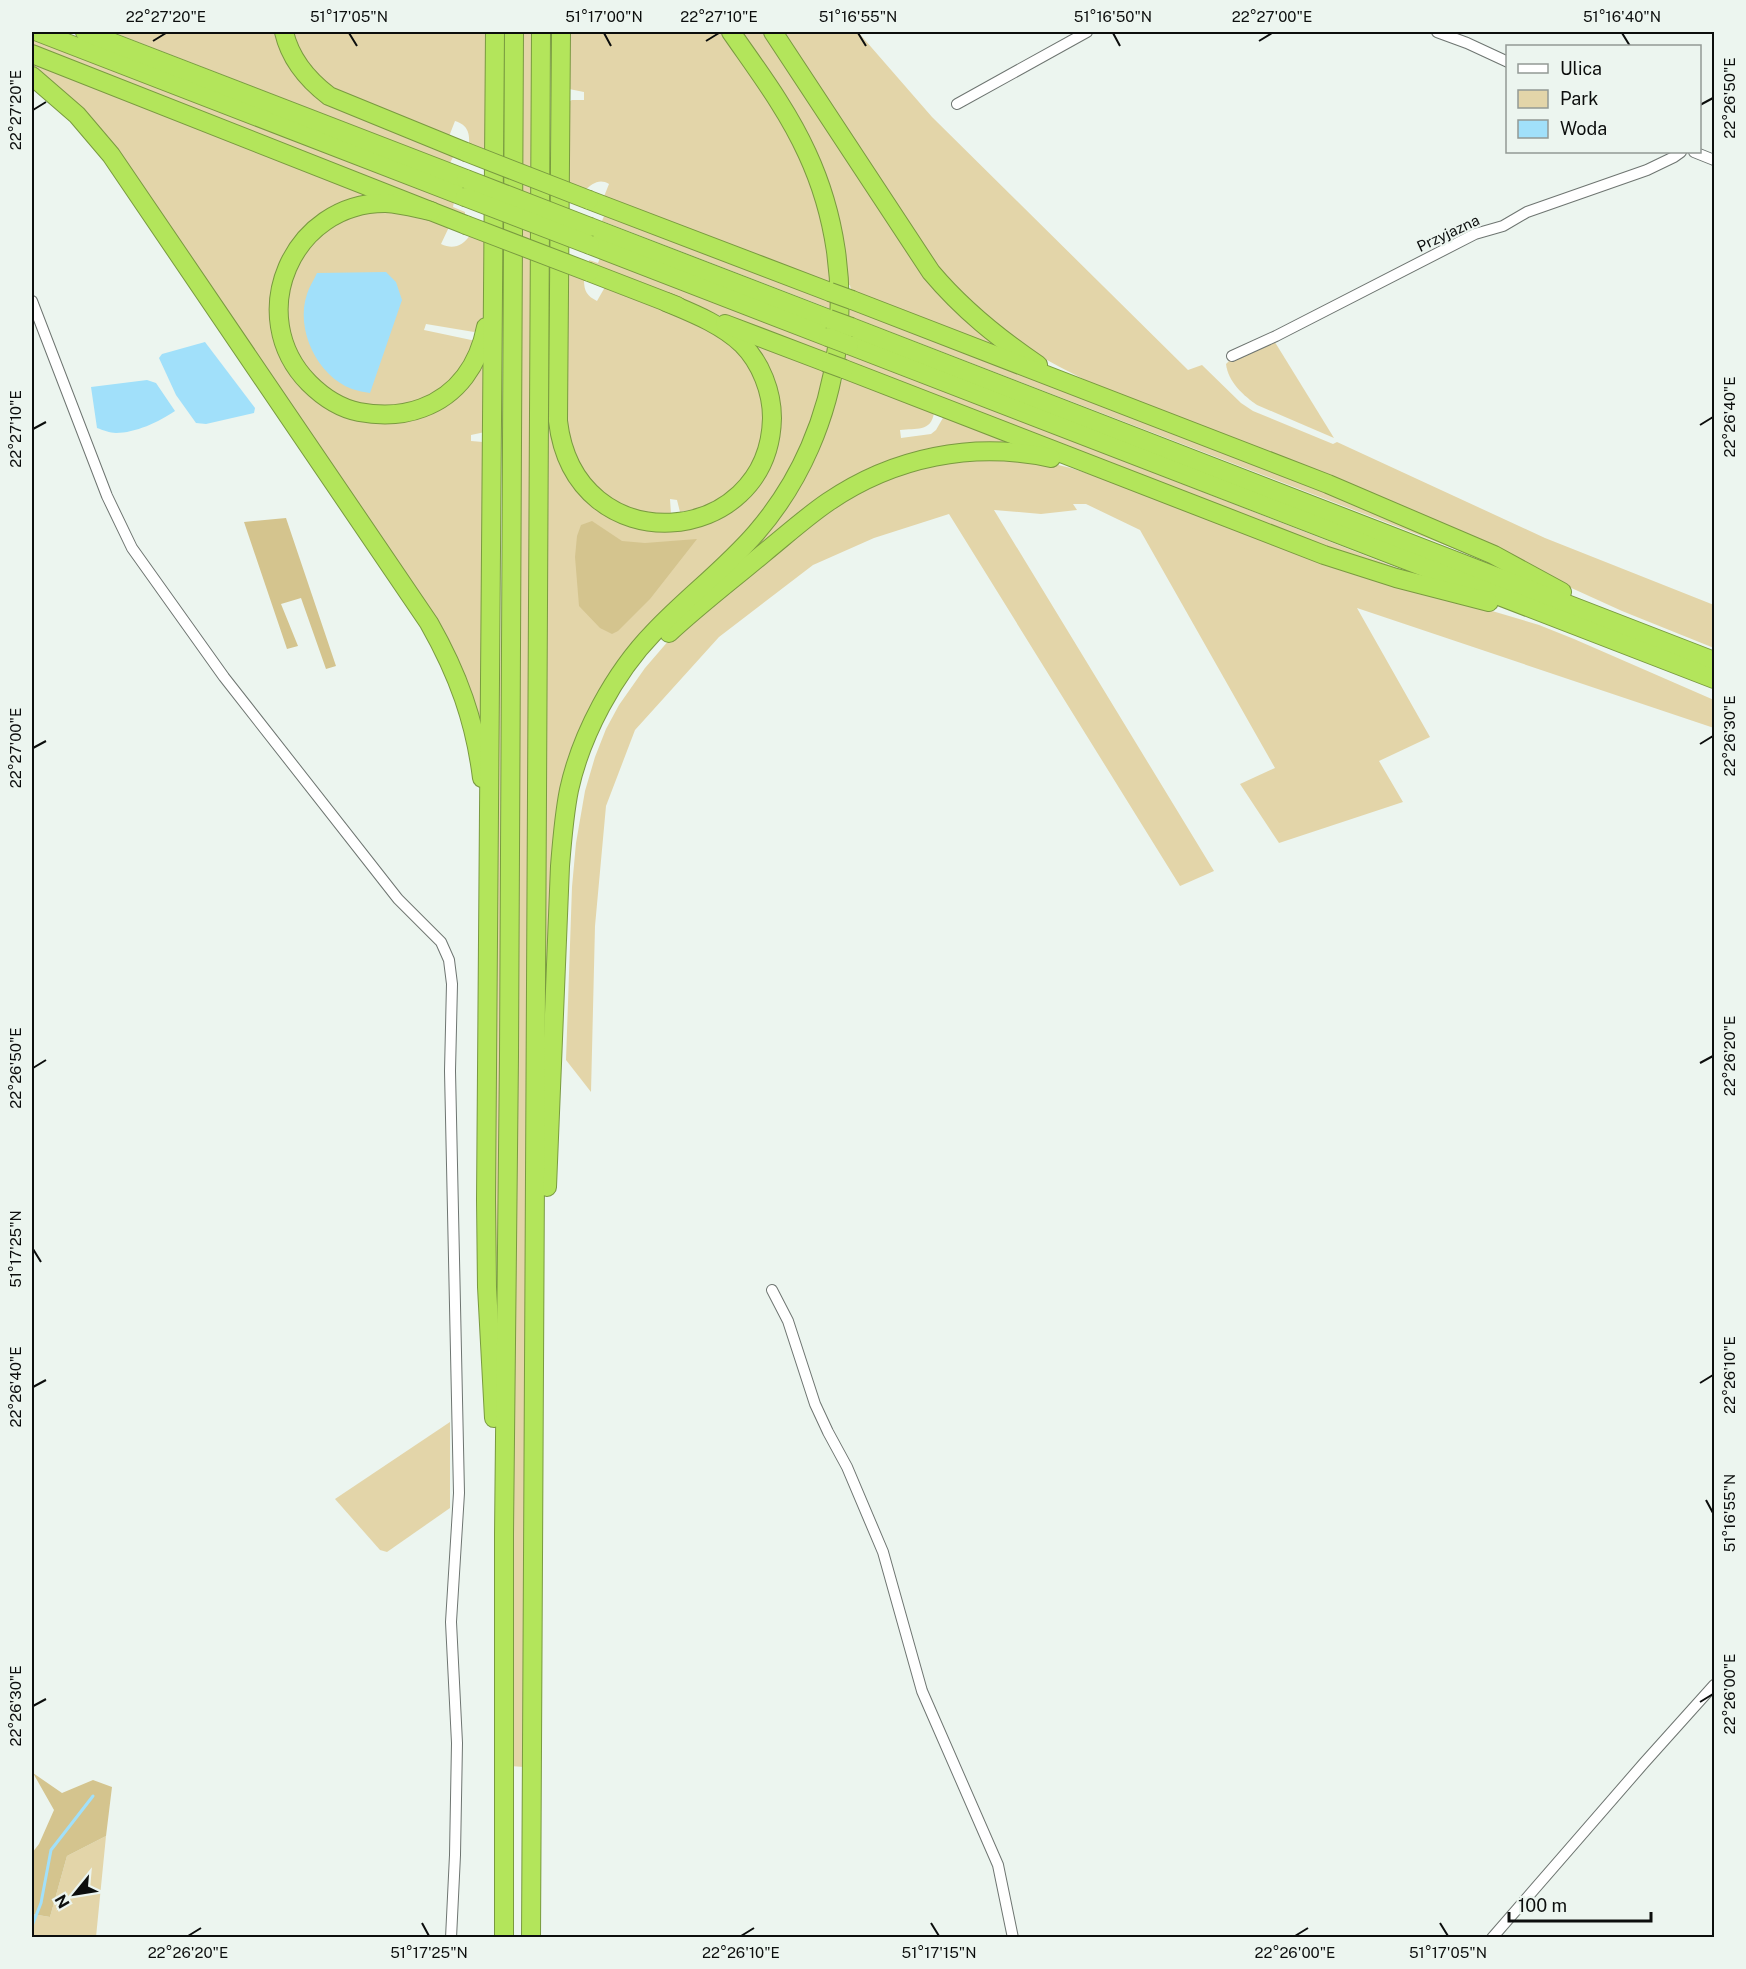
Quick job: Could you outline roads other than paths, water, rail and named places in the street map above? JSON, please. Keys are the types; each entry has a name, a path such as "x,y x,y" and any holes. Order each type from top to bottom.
{"highway":[{"path":"38,32 465,197 590,236"},
{"path":"85,32 466,179 590,236 850,336 1611,620 1714,661"},
{"path":"284,32 299,66 329,96 589,200 1099,394 1328,484 1459,539 1514,565 1611,620"},
{"path":"504,1938 504,1534 514,32"},
{"path":"531,1938 541,32"},
{"path":"561,32 558,410 560,438 573,472 600,502 627,517 665,524 701,517 724,505 742,491 764,459 772,413 771,400 762,373 754,358 742,344 727,332 666,302"},
{"path":"534,1326 543,1285 560,866 570,788 583,748 610,691 637,651 672,614 737,554 769,517 799,470 813,442 823,414 839,335 840,288 836,247 825,198 793,125 731,32"},
{"path":"773,32 912,245 953,297 993,334 1038,365 1099,394"},
{"path":"495,34 487,1287 496,1445 504,1534"},
{"path":"32,54 466,225 1264,532 1365,569 1567,622"},
{"path":"32,76 77,115 111,155 429,623 451,664 473,726 489,844"},
{"path":"431,211 386,203 350,209 319,226 296,250 282,282 279,303 283,339 290,357 303,376 326,398 351,410 364,413 402,414 437,402 454,388 474,364 484,337 494,281"},
{"path":"850,336 1714,679"},
{"path":"583,748 621,690 660,641 807,518 860,483 885,471 918,460 941,454 976,451 1037,455 1117,474"}],"street":[{"path":"957,104 1088,32"},
{"path":"1437,32 1506,61"},
{"name":"Przyjazna","path":"1232,356 1276,336 1475,234 1503,226 1527,212 1647,170 1680,153"},
{"path":"1696,153 1714,160"},
{"path":"32,301 107,496 132,548 224,677 398,899 441,942 449,960 452,984 450,1082 459,1493 451,1622 456,1743 455,1855 451,1938"},
{"path":"772,1290 788,1321 815,1404 847,1467 883,1552 922,1691 998,1865 1013,1938"},
{"path":"1492,1938 1714,1685"}],"water":[{"path":"386,272 396,282 402,300 370,393 352,389 340,383 319,362 307,336 304,308 308,291 317,273"},
{"path":"205,342 255,408 254,413 206,424 196,423 176,395 159,358 162,354"},
{"path":"147,380 156,383 175,411 154,423 123,433 97,428 91,387"}],"waterway":[{"path":"32,1926 41,1903 51,1850 93,1796"}]}
